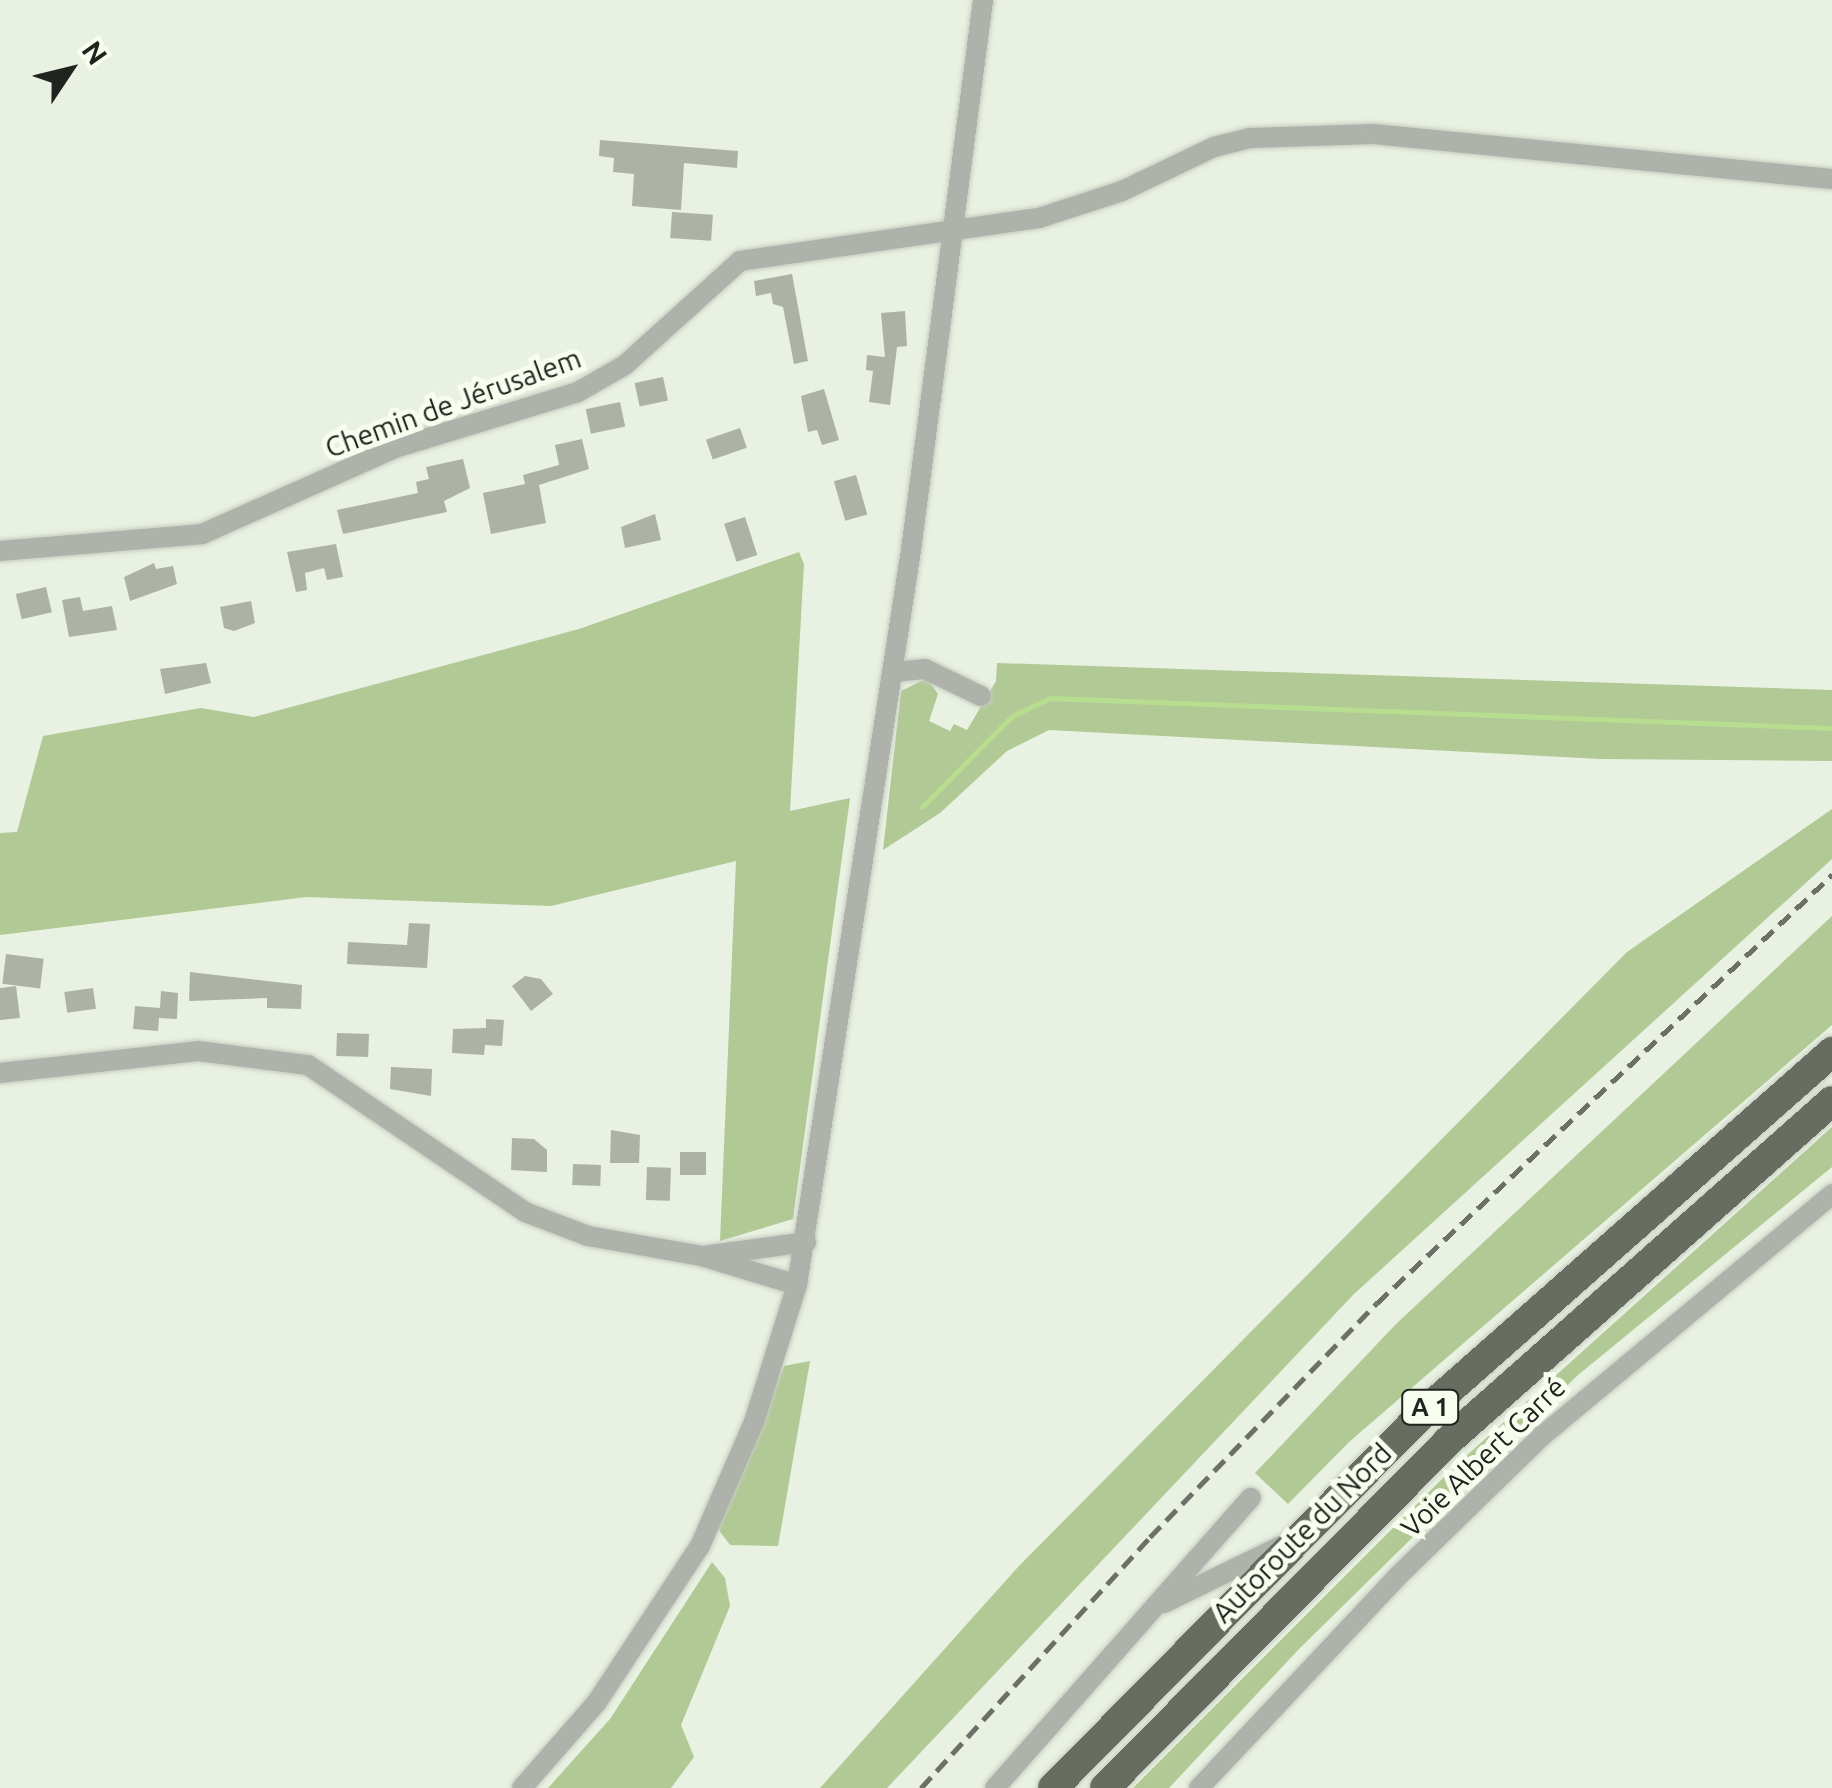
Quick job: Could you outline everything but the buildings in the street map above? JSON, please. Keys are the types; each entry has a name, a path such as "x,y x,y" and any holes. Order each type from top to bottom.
{"highway":[{"name":"Autoroute du Nord","path":"1054,1788 1290,1541 1526,1318 1832,1052"},
{"name":"Autoroute du Nord","path":"1105,1788 1447,1442 1832,1101"}],"street":[{"path":"522,1788 596,1702 700,1546 754,1422 797,1286 910,550 983,0"},
{"name":"Chemin de Jérusalem","path":"0,551 202,534 395,448 578,392 625,365 740,261 952,234 1077,208 1214,147 1294,133 1556,148 1832,179"},
{"path":"892,672 940,673 981,696"},
{"path":"0,1073 198,1051 308,1065 358,1093 524,1212 588,1236 701,1256 797,1286"},
{"name":"Voie Albert Carré","path":"1199,1788 1398,1576 1542,1436 1832,1194"},
{"path":"701,1256 806,1242"},
{"path":"996,1788 1164,1603 1194,1557 1250,1498"},
{"path":"1164,1603 1290,1541"}],"green space":[{"path":"799,552 804,564 790,811 850,798 793,1219 720,1241 736,861 551,906 306,897 0,935 0,833 17,832 43,736 201,708 254,717 579,629"},
{"path":"997,663 1832,690 1832,761 1601,759 1049,730 1007,751 940,813 883,850 901,691 927,678 938,694 929,721 950,731 954,724 967,730 996,681"},
{"path":"1832,809 1832,859 1354,1294 887,1788 820,1788 1018,1567 1627,952"},
{"path":"1832,916 1832,1025 1349,1442 1288,1504 1255,1473 1395,1325"},
{"path":"1832,1127 1832,1167 1578,1375 1298,1650 1169,1788 1133,1788 1455,1466"},
{"path":"810,1361 778,1546 730,1545 718,1529 784,1366"},
{"path":"712,1562 725,1578 730,1606 681,1725 694,1757 671,1788 548,1788 610,1719"}],"waterway":[{"path":"922,807 1012,716 1050,698 1832,728"}],"railway":[{"path":"921,1788 1150,1537 1377,1303 1832,875"}]}
